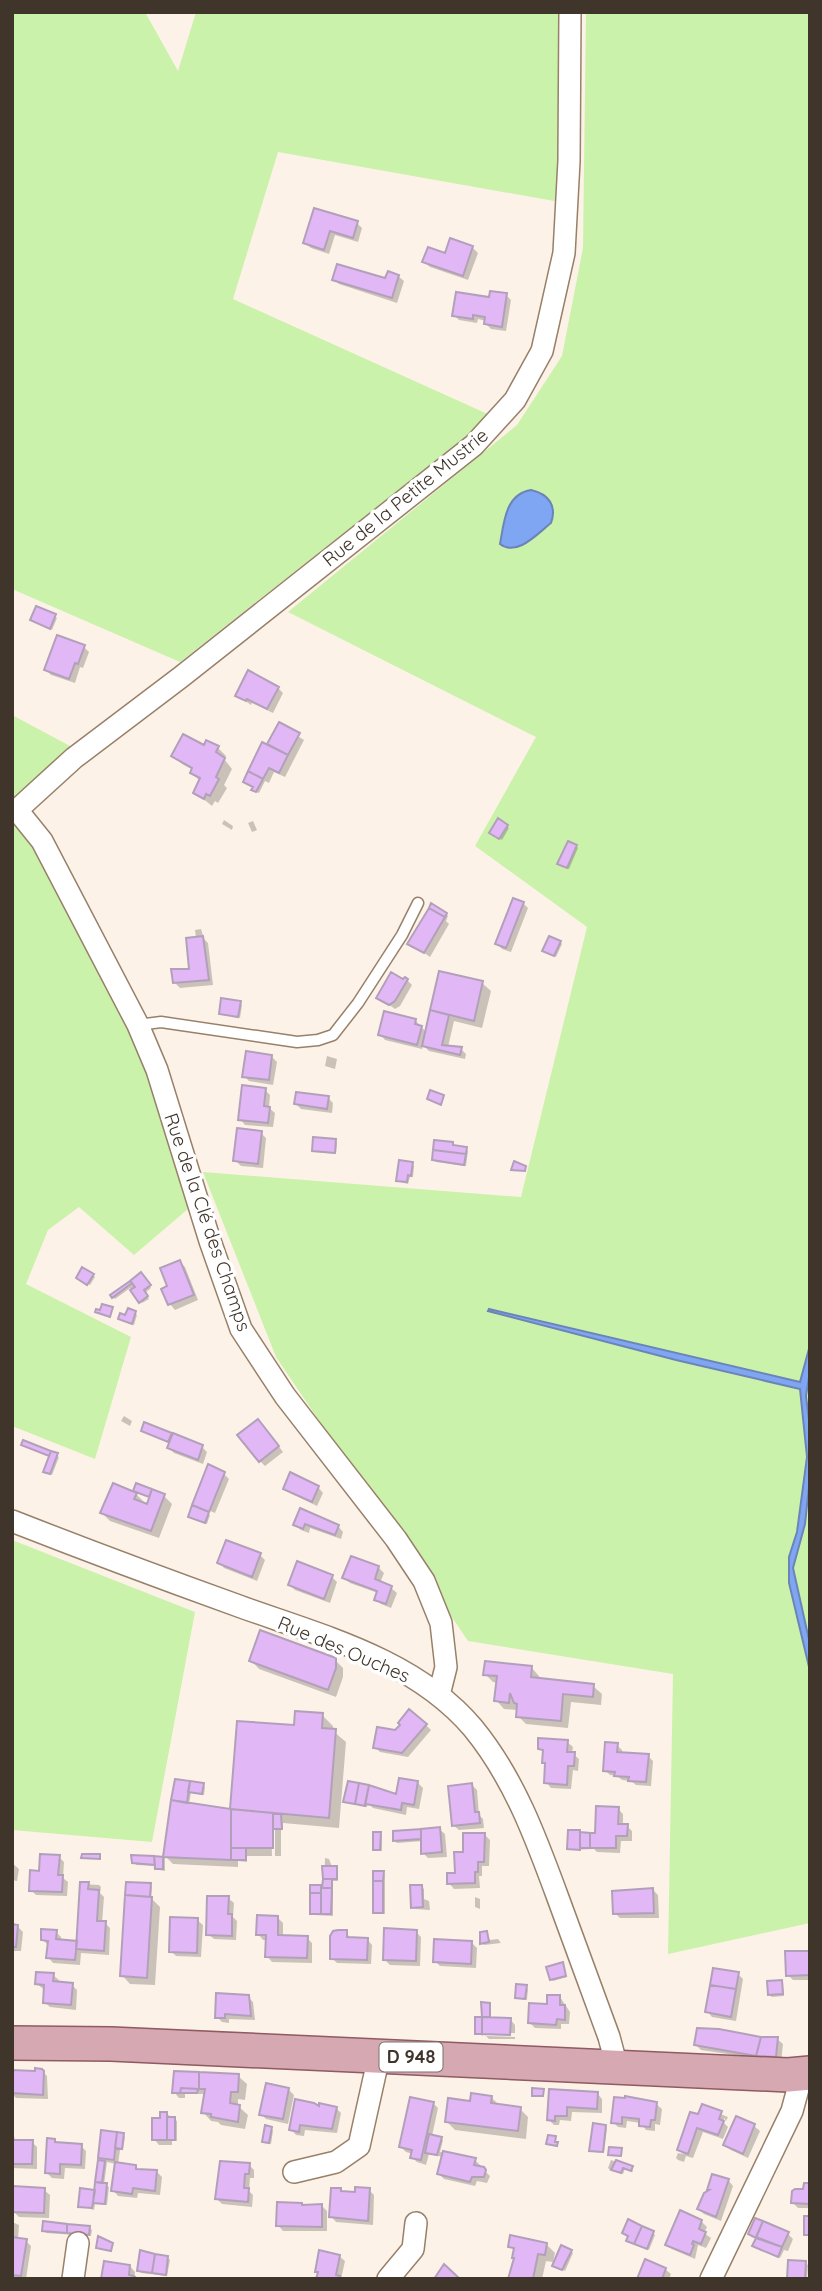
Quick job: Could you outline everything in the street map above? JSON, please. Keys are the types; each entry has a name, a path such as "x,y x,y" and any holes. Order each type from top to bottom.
{"main road":[{"name":"D 948","path":"12,2043 111,2044 806,2074"}],"street":[{"name":"Rue de la Petite Mustrie","path":"15,810 74,758 181,677 474,445 515,400 542,351 564,253 569,161 570,12"},
{"name":"Rue de la Clé des Champs","path":"15,810 42,841 138,1026 157,1070 210,1241 242,1329 285,1396 396,1539 424,1581 441,1623 446,1667 439,1695"},
{"name":"Rue des Ouches","path":"12,1521 349,1647 404,1670 439,1695 472,1727 503,1771 531,1825 609,2037 617,2067"},
{"path":"294,2172 336,2162 359,2146 379,2056"},
{"path":"711,2279 792,2111 806,2074"},
{"path":"388,2279 413,2249 416,2223"},
{"path":"73,2279 78,2243"}],"lane":[{"path":"138,1026 161,1022 297,1042 318,1041 333,1035 358,1003 402,935 418,903"}],"green space":[{"path":"12,12 145,12 178,71 196,12 559,12 560,202 278,152 233,299 492,416 180,662 12,589"},
{"path":"586,12 810,12 810,1923 668,1954 673,1674 468,1641 276,1357 203,1172 521,1197 587,927 475,846 536,737 288,612 517,425 562,356 583,248"},
{"path":"12,715 70,746 26,821 129,1015 188,1209 134,1255 79,1207 48,1230 26,1284 131,1337 95,1459 12,1426"},
{"path":"12,1540 195,1612 152,1842 12,1830"}],"water":[{"path":"531,490 543,494 550,502 553,511 551,523 520,546 513,548 500,544 511,503 522,493"},
{"path":"489,1309 800,1382 810,1345 806,1396 810,1428 810,1477 805,1524 793,1568 810,1644 810,1671 789,1583 789,1557 797,1532 807,1457 800,1389 676,1360 488,1311"}],"building":[{"path":"314,208 358,221 353,238 330,231 324,250 303,243"},
{"path":"450,238 473,246 463,276 422,262 428,247 445,253"},
{"path":"337,264 385,278 388,271 399,275 392,298 332,280"},
{"path":"490,291 507,293 502,327 484,324 485,317 473,315 473,319 452,316 456,292 489,297"},
{"path":"36,606 56,614 50,629 30,620"},
{"path":"57,635 85,645 69,679 44,670"},
{"path":"248,670 279,687 267,709 235,696"},
{"path":"279,722 300,733 288,755 267,744"},
{"path":"183,734 204,745 206,740 219,746 216,752 225,758 216,777 219,779 210,796 206,794 204,799 193,793 200,778 190,773 192,768 171,756"},
{"path":"262,742 288,755 279,773 269,768 263,779 248,771"},
{"path":"248,771 263,779 256,792 251,790 253,787 243,782"},
{"path":"498,818 508,825 499,839 489,833"},
{"path":"568,841 577,845 567,868 557,864"},
{"path":"513,898 524,902 506,948 495,944"},
{"path":"431,903 447,913 445,917 429,908"},
{"path":"429,908 445,917 424,953 407,944"},
{"path":"203,936 209,980 173,983 171,969 189,969 186,938"},
{"path":"549,936 561,941 554,956 542,951"},
{"path":"439,971 483,981 474,1021 430,1010"},
{"path":"391,972 408,979 395,1001 389,1005 376,998"},
{"path":"221,998 241,1001 238,1017 219,1014"},
{"path":"430,1010 449,1015 442,1045 462,1047 460,1055 422,1046"},
{"path":"384,1011 416,1019 415,1024 422,1026 417,1045 378,1035"},
{"path":"246,1051 272,1055 269,1080 242,1077"},
{"path":"242,1085 266,1088 264,1106 270,1107 268,1123 238,1120"},
{"path":"430,1090 444,1095 441,1105 427,1099"},
{"path":"296,1092 329,1096 327,1109 294,1104"},
{"path":"237,1128 262,1131 258,1164 233,1161"},
{"path":"313,1137 336,1139 335,1153 312,1151"},
{"path":"434,1140 467,1147 466,1154 433,1150"},
{"path":"433,1150 466,1154 464,1165 432,1160"},
{"path":"399,1160 413,1162 411,1176 408,1175 407,1182 396,1181"},
{"path":"514,1161 526,1166 525,1171 511,1170"},
{"path":"180,1260 194,1295 168,1305 161,1289 167,1286 160,1268"},
{"path":"82,1267 94,1274 87,1285 76,1278"},
{"path":"141,1272 151,1285 144,1290 148,1296 139,1303 130,1290 135,1287 130,1281"},
{"path":"130,1281 132,1283 112,1298 110,1295"},
{"path":"102,1304 113,1307 110,1317 95,1312 96,1309 100,1310"},
{"path":"128,1308 136,1311 132,1324 118,1319 120,1313 125,1315"},
{"path":"258,1419 279,1446 259,1462 237,1435"},
{"path":"144,1422 172,1433 168,1442 141,1431"},
{"path":"173,1433 203,1445 198,1460 167,1448"},
{"path":"23,1440 51,1451 49,1456 21,1445"},
{"path":"51,1451 58,1453 50,1474 43,1472"},
{"path":"208,1464 225,1472 209,1512 192,1505"},
{"path":"290,1472 319,1486 312,1502 283,1489"},
{"path":"113,1483 137,1493 134,1499 147,1504 152,1489 165,1494 151,1531 100,1513"},
{"path":"136,1483 152,1489 149,1497 133,1491"},
{"path":"192,1505 209,1512 205,1523 188,1517"},
{"path":"300,1508 339,1525 335,1535 305,1524 303,1529 293,1525"},
{"path":"226,1540 261,1553 252,1577 217,1563"},
{"path":"351,1556 379,1566 375,1579 392,1586 386,1604 374,1600 377,1591 342,1578"},
{"path":"297,1561 333,1575 324,1599 288,1585"},
{"path":"260,1630 336,1658 336,1668 328,1690 249,1661"},
{"path":"485,1661 532,1666 531,1677 594,1684 593,1697 563,1694 561,1721 516,1717 517,1704 510,1693 509,1703 494,1701 497,1676 483,1675"},
{"path":"409,1709 427,1724 402,1753 373,1748 377,1727 395,1730"},
{"path":"295,1711 323,1713 322,1728 336,1729 329,1818 230,1809 237,1721 294,1725"},
{"path":"538,1738 568,1740 567,1752 575,1752 574,1766 568,1766 567,1785 544,1783 545,1763 542,1763 543,1750 538,1749"},
{"path":"605,1742 618,1743 617,1752 649,1754 646,1782 628,1781 629,1777 614,1776 615,1772 603,1771"},
{"path":"399,1778 418,1781 414,1805 402,1803 401,1810 365,1804 369,1785 396,1794"},
{"path":"175,1779 190,1781 187,1803 171,1800"},
{"path":"190,1781 204,1783 202,1794 188,1792"},
{"path":"348,1781 359,1783 355,1804 343,1802"},
{"path":"359,1783 369,1785 365,1806 355,1804"},
{"path":"472,1783 475,1812 479,1812 480,1823 452,1826 448,1786"},
{"path":"171,1800 231,1809 231,1860 163,1857"},
{"path":"596,1806 619,1807 618,1824 628,1824 627,1836 616,1836 616,1848 590,1848 590,1833 595,1833"},
{"path":"231,1809 273,1813 273,1848 231,1848"},
{"path":"273,1813 281,1814 282,1829 273,1829"},
{"path":"440,1827 442,1852 421,1854 421,1829"},
{"path":"421,1829 421,1839 393,1841 393,1831"},
{"path":"568,1830 580,1830 580,1850 567,1849"},
{"path":"373,1832 381,1832 380,1850 373,1850"},
{"path":"580,1832 590,1833 590,1848 580,1848"},
{"path":"463,1833 485,1833 484,1862 478,1862 475,1883 447,1884 447,1873 455,1873 454,1852 463,1852"},
{"path":"231,1848 246,1848 246,1860 231,1860"},
{"path":"40,1854 60,1855 58,1875 63,1875 62,1892 29,1891 30,1870 39,1871"},
{"path":"82,1854 100,1854 100,1859 81,1858"},
{"path":"131,1855 154,1856 155,1865 132,1863"},
{"path":"154,1856 163,1857 163,1869 155,1869"},
{"path":"322,1866 337,1866 337,1879 323,1879"},
{"path":"373,1871 384,1871 383,1881 373,1881"},
{"path":"323,1879 332,1879 332,1888 322,1888"},
{"path":"373,1881 383,1881 383,1913 373,1913"},
{"path":"80,1882 89,1882 88,1889 99,1890 97,1921 106,1921 104,1951 76,1949"},
{"path":"126,1882 151,1883 150,1897 125,1895"},
{"path":"310,1885 321,1885 321,1893 310,1893"},
{"path":"410,1885 422,1885 423,1907 411,1908"},
{"path":"321,1888 332,1888 331,1914 321,1914"},
{"path":"653,1888 654,1913 613,1914 612,1891"},
{"path":"310,1893 321,1893 321,1914 310,1914"},
{"path":"125,1895 152,1897 147,1978 120,1976"},
{"path":"207,1896 229,1896 228,1914 232,1914 232,1936 206,1935"},
{"path":"257,1915 278,1916 278,1935 308,1936 307,1958 265,1957 266,1935 256,1935"},
{"path":"170,1917 198,1918 197,1953 169,1952"},
{"path":"12,1924 18,1925 16,1947 12,1947"},
{"path":"384,1928 417,1930 416,1961 383,1960"},
{"path":"41,1929 57,1930 56,1939 77,1941 75,1960 46,1958 48,1941 41,1940"},
{"path":"347,1930 347,1937 368,1938 367,1960 330,1959 330,1936 333,1931"},
{"path":"487,1931 489,1942 480,1944 480,1932"},
{"path":"434,1939 472,1941 471,1964 433,1962"},
{"path":"785,1951 810,1951 810,1975 786,1976"},
{"path":"563,1962 566,1976 550,1980 546,1967"},
{"path":"713,1968 739,1972 736,1989 710,1985"},
{"path":"36,1972 54,1973 53,1981 73,1983 71,2005 43,2003 44,1985 35,1984"},
{"path":"782,1980 783,1994 768,1995 767,1981"},
{"path":"516,1984 527,1985 525,1999 515,1998"},
{"path":"710,1985 736,1989 731,2017 705,2012"},
{"path":"216,1993 249,1995 251,2016 225,2014 225,2018 215,2018"},
{"path":"547,1995 560,1995 560,2005 565,2005 565,2020 557,2019 556,2025 528,2023 529,2003 547,2004"},
{"path":"481,2002 490,2003 490,2017 482,2017"},
{"path":"475,2017 482,2017 482,2034 475,2034"},
{"path":"482,2017 511,2018 510,2035 482,2034"},
{"path":"697,2028 761,2037 756,2056 694,2045"},
{"path":"761,2037 778,2037 776,2057 756,2056"},
{"path":"35,2068 44,2071 43,2095 12,2093 12,2070 35,2071"},
{"path":"174,2071 199,2072 199,2089 181,2088 180,2093 172,2093"},
{"path":"199,2072 239,2074 238,2092 231,2092 230,2103 240,2105 238,2122 201,2113 205,2089 199,2089"},
{"path":"266,2083 289,2088 283,2119 259,2115"},
{"path":"181,2088 198,2089 197,2093 180,2093"},
{"path":"532,2088 544,2089 543,2096 532,2096"},
{"path":"549,2089 598,2092 597,2109 567,2107 567,2116 555,2116 555,2121 547,2120"},
{"path":"471,2093 492,2096 491,2103 521,2107 518,2131 445,2122 448,2098 470,2101"},
{"path":"625,2096 657,2102 655,2120 651,2120 650,2127 639,2126 639,2119 622,2117 622,2124 611,2123 614,2097"},
{"path":"410,2097 434,2102 421,2160 410,2158 412,2150 399,2147"},
{"path":"295,2099 319,2106 319,2103 337,2107 332,2129 300,2125 299,2132 289,2130"},
{"path":"702,2104 722,2111 719,2119 724,2121 718,2135 697,2128 688,2154 677,2150 690,2112 698,2114"},
{"path":"160,2112 167,2112 167,2140 152,2140 152,2118 160,2118"},
{"path":"736,2116 755,2124 743,2154 723,2145"},
{"path":"167,2117 175,2117 175,2140 167,2140"},
{"path":"593,2123 606,2125 603,2152 589,2151"},
{"path":"265,2125 272,2127 269,2143 262,2142"},
{"path":"101,2130 117,2132 114,2160 98,2158"},
{"path":"117,2132 124,2133 122,2149 115,2148"},
{"path":"429,2134 442,2137 437,2155 425,2153"},
{"path":"548,2135 556,2136 557,2146 546,2144"},
{"path":"47,2138 55,2139 55,2142 82,2144 81,2165 60,2164 60,2174 45,2173"},
{"path":"12,2140 33,2140 32,2164 12,2164"},
{"path":"609,2147 622,2148 621,2156 608,2155"},
{"path":"443,2151 476,2158 474,2165 486,2170 484,2177 472,2177 470,2182 437,2174"},
{"path":"98,2160 105,2161 102,2183 95,2182"},
{"path":"616,2160 633,2166 631,2171 623,2168 621,2173 611,2170"},
{"path":"220,2161 250,2163 249,2174 245,2174 244,2188 249,2188 248,2202 215,2199"},
{"path":"115,2162 136,2165 136,2169 157,2170 155,2191 133,2188 132,2194 111,2191"},
{"path":"712,2174 729,2179 716,2217 697,2209 704,2193 709,2190"},
{"path":"95,2182 107,2183 105,2204 93,2203"},
{"path":"804,2183 810,2183 810,2204 791,2203 792,2191 803,2189"},
{"path":"13,2186 45,2188 44,2213 12,2212"},
{"path":"355,2187 370,2188 368,2221 329,2217 331,2188 355,2192"},
{"path":"80,2188 95,2190 92,2208 78,2207"},
{"path":"277,2202 322,2204 322,2227 276,2226"},
{"path":"680,2210 702,2220 699,2229 706,2232 701,2244 693,2241 690,2255 665,2245"},
{"path":"804,2216 810,2216 810,2235 804,2235"},
{"path":"755,2218 763,2221 756,2238 748,2234"},
{"path":"628,2219 642,2226 634,2244 626,2241 628,2236 622,2233"},
{"path":"43,2221 67,2224 67,2233 42,2231"},
{"path":"763,2221 789,2232 782,2247 756,2237"},
{"path":"67,2224 90,2226 89,2235 67,2233"},
{"path":"642,2226 654,2231 647,2249 634,2244"},
{"path":"510,2235 547,2243 545,2255 538,2254 533,2279 508,2279 514,2258 514,2248 508,2247"},
{"path":"98,2236 113,2243 111,2251 96,2248"},
{"path":"12,2237 27,2239 21,2276 12,2275"},
{"path":"756,2238 782,2247 778,2257 752,2246"},
{"path":"561,2245 572,2250 562,2270 552,2266"},
{"path":"140,2250 155,2254 152,2273 137,2271"},
{"path":"319,2250 340,2255 336,2275 340,2276 339,2279 316,2279"},
{"path":"155,2254 168,2256 166,2275 152,2273"},
{"path":"645,2259 666,2268 662,2279 637,2279"},
{"path":"788,2260 806,2261 805,2279 787,2279"},
{"path":"104,2261 130,2265 129,2275 137,2279 101,2279"},
{"path":"444,2264 460,2279 434,2279"}]}
